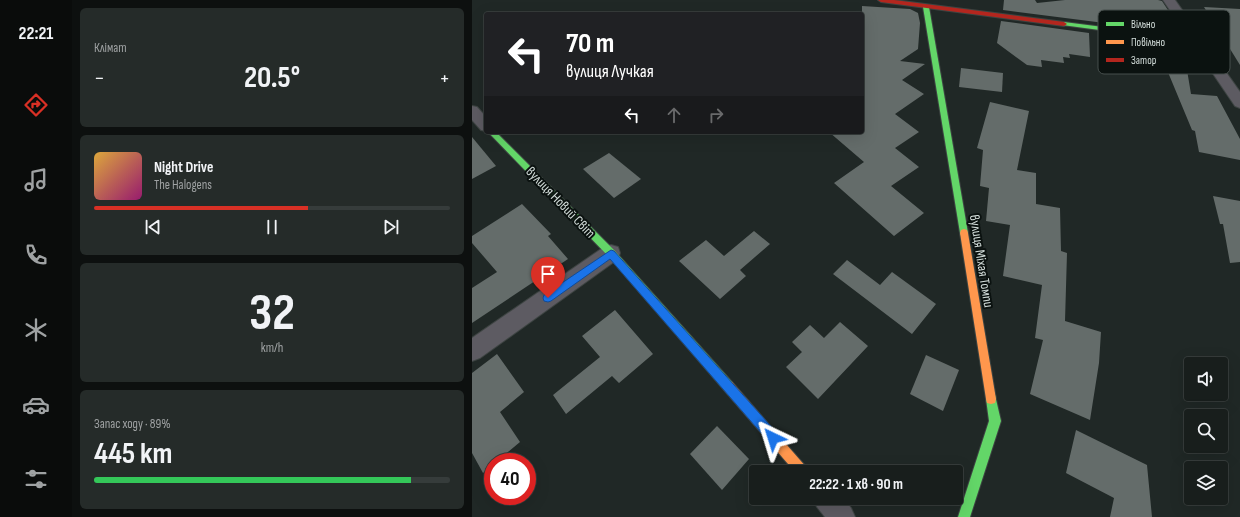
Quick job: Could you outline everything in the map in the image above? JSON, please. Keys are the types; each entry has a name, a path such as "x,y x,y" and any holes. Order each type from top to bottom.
{"street":[{"path":"881,0 1098,29"},
{"path":"1169,0 1176,10"},
{"name":"вулиця Міхая Томпи","path":"926,7 995,421 964,517"},
{"path":"1220,74 1240,103"},
{"path":"472,111 484,124"},
{"name":"вулиця Новий Світ","path":"494,134 611,254 797,465"},
{"path":"472,350 611,254"},
{"path":"832,505 842,517"}],"building":[{"path":"1004,0 1035,0 1037,3 1065,0 1158,0 1162,1 1168,10 1098,10 1098,22 1003,10"},
{"path":"862,6 910,9 918,13 920,23 918,49 900,61 925,64 902,80 924,94 895,114 919,132 895,148 919,167 891,186 924,213 894,236 834,183 864,162 831,134 864,134 864,12 862,12"},
{"path":"1204,7 1240,9 1240,65 1230,49 1230,10 1206,10"},
{"path":"1001,21 1089,33 1090,57 1069,54 1070,58 1063,57 1064,63 1041,60 1042,67 1027,65 997,43"},
{"path":"961,68 1003,73 1002,92 959,87"},
{"path":"1169,74 1188,74 1191,94 1217,96 1240,139 1240,160 1199,152 1195,131 1192,130"},
{"path":"990,102 1029,111 1017,170 1036,173 1036,204 1060,208 1061,251 1067,253 1065,321 1101,332 1099,363 1090,420 1030,394 1043,340 1035,338 1042,285 1003,276 1010,225 986,221 989,188 980,186 983,150 977,148"},
{"path":"472,137 496,166 472,179"},
{"path":"609,153 641,179 614,198 583,169"},
{"path":"1213,196 1240,201 1240,262 1230,263 1223,224 1220,224"},
{"path":"522,204 551,234 548,236 568,259 472,323 472,288 497,272 472,243 472,236"},
{"path":"754,231 770,244 740,270 746,276 720,299 679,261 706,240 724,256"},
{"path":"847,260 880,285 892,272 936,304 912,334 833,274"},
{"path":"615,310 653,354 619,383 612,376 566,414 553,395 600,357 582,336"},
{"path":"840,322 868,346 818,399 786,367 802,352 792,342 810,325 824,338"},
{"path":"497,354 524,392 500,412 520,442 507,453 484,453 483,473 472,453 472,373"},
{"path":"926,355 959,370 943,411 910,394"},
{"path":"717,426 749,459 722,490 690,454"},
{"path":"1076,430 1147,465 1152,517 1110,517 1114,498 1066,473"}],"traffic: fast":[{"path":"926,7 964,233"},
{"path":"1064,24 1098,28"},
{"path":"494,134 611,253 728,386"},
{"path":"964,517 995,421 991,399"}],"traffic: slow":[{"path":"964,233 991,399"},
{"path":"728,386 797,465"}],"traffic: jam":[{"path":"881,0 1064,24"}],"route":[{"path":"548,298 611,254 773,438"}]}
